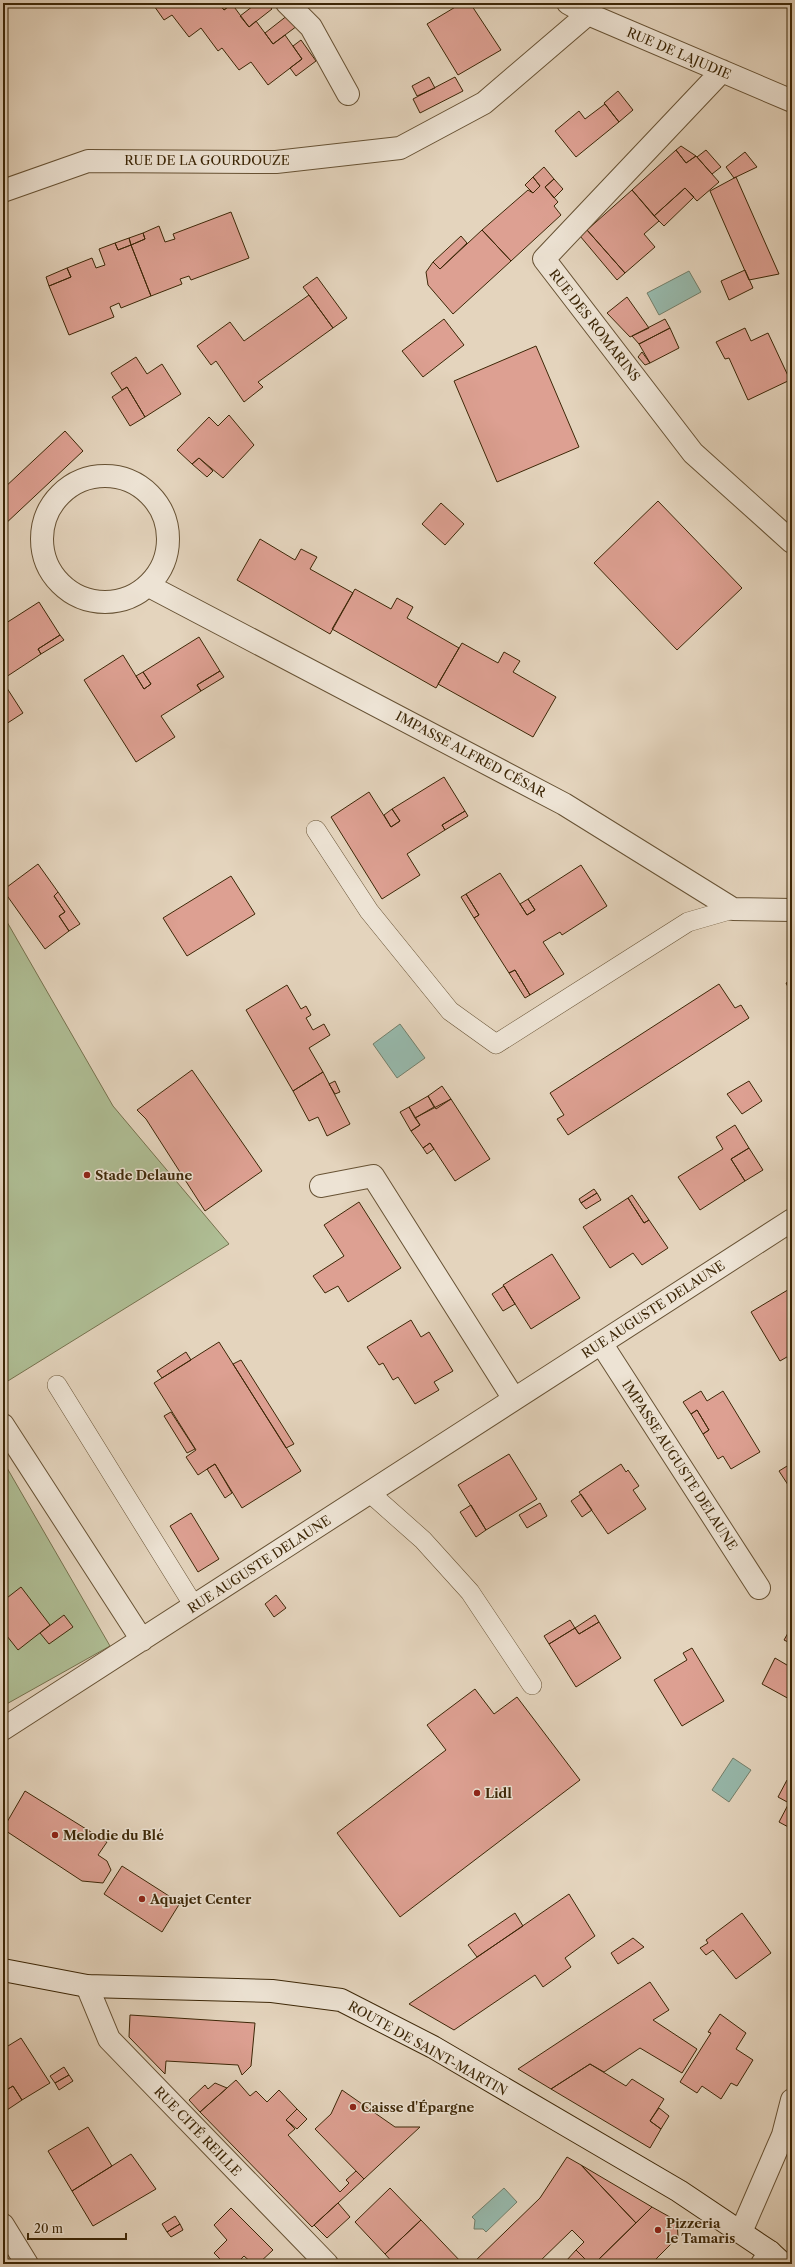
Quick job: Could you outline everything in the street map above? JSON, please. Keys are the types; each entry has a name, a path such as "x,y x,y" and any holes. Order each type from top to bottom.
{"street":[{"path":"287,3 311,27 348,94"},
{"name":"RUE DE LAJUDIE","path":"568,3 588,14 792,100"},
{"name":"RUE DE LA GOURDOUZE","path":"3,191 88,161 276,162 400,148 484,103 588,14"},
{"name":"RUE DES ROMARINS","path":"722,71 544,259 693,453 792,542"},
{"path":"111,476 131,481 149,492 161,508 168,528 168,549 161,569 149,586 131,598 111,603 90,602 70,593 55,579 45,560 42,540 45,519 55,500 71,486 90,478 111,476"},
{"name":"IMPASSE ALFRED CÉSAR","path":"149,586 564,804 733,909"},
{"path":"733,909 792,910"},
{"path":"321,1186 373,1176 514,1399"},
{"name":"RUE AUGUSTE DELAUNE","path":"3,1729 792,1220"},
{"name":"IMPASSE AUGUSTE DELAUNE","path":"601,1343 759,1588"},
{"path":"3,1425 142,1640"},
{"name":"ROUTE DE SAINT-MARTIN","path":"3,1970 87,1986 272,1991 341,2000 447,2055 679,2191 741,2232 771,2260"},
{"name":"RUE CITÉ REILLE","path":"87,1986 109,2039 327,2264"},
{"path":"741,2232 788,2135 792,2100"},
{"path":"3,2225 27,2264"}],"lane":[{"path":"316,830 369,911 450,1010 496,1044 688,922 733,909"},
{"path":"57,1385 194,1606"},
{"path":"370,1493 423,1540 470,1592 532,1685"}],"shaded area":[{"path":"689,271 701,292 659,315 647,293"},
{"name":"Stade Delaune","path":"3,915 113,1106 229,1244 3,1384"},
{"path":"400,1024 425,1058 397,1078 373,1044"},
{"path":"3,1461 110,1646 3,1706"},
{"path":"733,1758 751,1770 729,1802 712,1790"},
{"path":"504,2188 517,2202 486,2232 483,2229 474,2229 475,2220 472,2217"}],"building":[{"path":"152,3 218,3 224,10 232,4 249,27 256,21 273,44 285,35 302,59 268,85 251,62 239,70 222,48 218,51 201,28 189,37 172,15 164,20"},
{"path":"218,3 233,3 224,10"},
{"path":"257,3 267,3 272,9 249,27 240,16"},
{"path":"462,3 470,3 501,50 458,75 427,24"},
{"path":"288,15 297,26 273,44 265,33"},
{"path":"301,40 316,61 296,76 290,68 302,59 293,46"},
{"path":"429,77 435,88 417,96 412,86"},
{"path":"455,77 463,91 420,113 413,99"},
{"path":"618,91 633,110 619,122 604,103"},
{"path":"605,104 619,122 576,157 555,131 579,111 585,119"},
{"path":"681,146 696,156 686,163 676,150"},
{"path":"676,150 686,163 696,156 719,182 697,201 685,188 654,216 632,190"},
{"path":"706,150 721,167 712,174 697,157"},
{"path":"745,152 757,167 734,178 726,167"},
{"path":"544,167 554,179 545,187 558,202 554,206 561,215 511,261 482,230 528,190 533,193 540,186 533,177"},
{"path":"533,177 540,186 533,193 525,185"},
{"path":"736,177 779,274 749,280 710,191"},
{"path":"554,179 563,189 554,198 545,187"},
{"path":"685,188 694,197 664,226 654,216"},
{"path":"632,190 659,221 644,234 655,247 625,273 587,230"},
{"path":"231,212 249,258 191,280 189,276 180,279 182,284 151,296 131,245 145,239 143,233 159,226 165,242 175,239 173,234"},
{"path":"482,230 511,261 453,314 428,285 426,272 433,262 440,269"},
{"path":"587,230 625,273 617,280 580,236"},
{"path":"143,233 145,239 131,245 129,238"},
{"path":"461,236 467,243 440,269 433,262"},
{"path":"129,238 131,245 118,250 115,243"},
{"path":"115,243 118,250 131,245 151,296 121,308 119,303 110,307 114,317 69,335 49,286 71,277 67,268 92,258 96,268 105,265 99,249"},
{"path":"67,268 71,277 49,286 46,277"},
{"path":"745,270 753,288 729,300 721,281"},
{"path":"317,277 347,318 333,328 303,287"},
{"path":"309,295 333,328 258,382 263,387 244,402 216,361 211,365 197,346 230,322 244,341"},
{"path":"627,297 649,328 630,337 607,313"},
{"path":"444,319 464,345 423,377 402,351"},
{"path":"665,319 670,328 639,344 632,336"},
{"path":"670,328 679,348 650,363 639,344"},
{"path":"745,328 751,341 768,333 790,380 748,400 729,358 725,359 716,342"},
{"path":"536,346 579,447 497,482 454,381"},
{"path":"642,352 650,363 645,365 638,357"},
{"path":"136,357 147,374 162,364 181,394 145,417 127,387 122,390 111,373"},
{"path":"127,387 145,417 130,426 112,397"},
{"path":"229,415 254,445 223,478 199,458 192,464 177,450 209,417 218,426"},
{"path":"65,431 83,451 3,526 3,489"},
{"path":"199,458 213,471 207,477 192,464"},
{"path":"658,501 742,588 677,650 594,563"},
{"path":"441,503 464,524 445,545 422,524"},
{"path":"260,539 295,560 301,549 317,557 310,569 353,593 330,634 237,580"},
{"path":"355,589 391,609 397,598 413,607 407,618 459,648 436,688 332,629"},
{"path":"39,602 60,635 38,649 41,654 3,679 3,625"},
{"path":"60,635 64,640 41,654 38,649"},
{"path":"199,637 220,671 197,685 201,691 161,716 175,737 136,762 84,680 123,655 144,689 151,684 143,672"},
{"path":"462,643 498,663 504,652 520,661 513,672 556,697 533,737 438,684"},
{"path":"220,671 224,677 201,691 197,685"},
{"path":"143,672 151,684 144,689 136,676"},
{"path":"3,682 23,713 3,726"},
{"path":"444,777 465,811 442,825 445,830 407,854 420,875 382,899 331,817 369,792 391,827 400,821 392,809"},
{"path":"392,809 400,821 391,827 384,815"},
{"path":"465,811 468,816 445,830 442,825"},
{"path":"38,864 58,892 54,896 65,912 59,916 69,931 45,949 3,890"},
{"path":"581,865 607,906 562,935 560,932 543,942 564,974 530,995 515,970 509,973 474,918 479,915 466,894 500,873 527,915 535,910 528,899"},
{"path":"231,876 255,914 187,956 163,918"},
{"path":"58,892 80,924 69,931 59,916 65,912 54,896"},
{"path":"466,894 479,915 474,918 461,897"},
{"path":"528,899 535,910 527,915 520,904"},
{"path":"515,970 530,995 525,998 509,973"},
{"path":"792,980 792,995 786,983"},
{"path":"719,984 735,1008 741,1005 749,1018 568,1135 557,1119 564,1115 550,1093"},
{"path":"287,985 301,1009 306,1006 311,1015 306,1018 313,1030 324,1024 330,1035 309,1048 323,1072 293,1091 246,1010"},
{"path":"192,1070 262,1171 205,1211 146,1119 137,1110"},
{"path":"323,1072 350,1124 327,1136 318,1117 309,1121 293,1091"},
{"path":"335,1081 340,1092 335,1094 329,1084"},
{"path":"749,1081 762,1101 742,1114 727,1094"},
{"path":"442,1086 451,1099 436,1109 428,1096"},
{"path":"428,1096 434,1107 415,1118 409,1107"},
{"path":"451,1099 490,1159 455,1181 430,1143 423,1148 411,1131 420,1125 415,1118"},
{"path":"409,1107 420,1125 411,1131 400,1112"},
{"path":"735,1125 749,1148 731,1159 745,1181 700,1210 678,1177 723,1149 716,1137"},
{"path":"430,1143 434,1149 427,1154 423,1148"},
{"path":"749,1148 763,1170 745,1181 731,1159"},
{"path":"594,1189 597,1193 581,1203 579,1199"},
{"path":"597,1193 601,1200 586,1209 581,1203"},
{"path":"632,1195 649,1220 644,1223 628,1198"},
{"path":"628,1198 644,1223 649,1220 668,1248 642,1265 633,1253 610,1268 583,1227"},
{"path":"359,1202 401,1268 348,1302 338,1286 325,1293 313,1276 344,1256 324,1225"},
{"path":"552,1254 580,1298 531,1329 503,1285"},
{"path":"504,1286 515,1304 503,1311 492,1294"},
{"path":"791,1288 792,1354 780,1361 751,1312"},
{"path":"411,1320 421,1337 429,1332 453,1371 434,1382 439,1390 415,1404 398,1377 393,1380 383,1363 379,1365 367,1347"},
{"path":"219,1342 301,1471 242,1508 215,1464 198,1475 186,1457 196,1450 154,1383"},
{"path":"186,1352 191,1360 162,1378 157,1371"},
{"path":"241,1360 294,1444 286,1448 233,1364"},
{"path":"701,1391 707,1401 723,1391 760,1452 731,1469 723,1456 718,1459 703,1434 709,1430 697,1410 691,1414 683,1402"},
{"path":"697,1410 709,1430 703,1434 691,1414"},
{"path":"171,1412 195,1449 187,1453 164,1416"},
{"path":"509,1454 537,1499 486,1530 458,1485"},
{"path":"792,1463 792,1491 779,1471"},
{"path":"215,1464 232,1493 225,1498 207,1469"},
{"path":"621,1464 626,1472 628,1470 639,1486 633,1490 646,1509 608,1534 579,1492"},
{"path":"581,1494 592,1510 582,1517 571,1501"},
{"path":"540,1503 547,1516 527,1528 519,1515"},
{"path":"471,1505 486,1530 476,1537 460,1512"},
{"path":"191,1513 219,1559 198,1572 170,1526"},
{"path":"21,1587 50,1625 18,1650 3,1631 3,1601"},
{"path":"276,1595 286,1608 274,1617 265,1604"},
{"path":"64,1615 73,1627 49,1644 40,1633"},
{"path":"595,1615 599,1622 579,1634 575,1628"},
{"path":"570,1620 575,1628 549,1644 544,1636"},
{"path":"599,1622 621,1658 576,1687 549,1644 575,1628 579,1634"},
{"path":"792,1626 792,1644 784,1640"},
{"path":"692,1648 724,1701 682,1726 654,1680 687,1660 683,1653"},
{"path":"775,1658 792,1668 791,1700 762,1684"},
{"name":"Lidl","path":"475,1689 494,1714 517,1697 580,1780 400,1917 337,1833 446,1750 427,1725"},
{"path":"787,1780 792,1782 792,1829 779,1822 789,1803 778,1797"},
{"name":"Melodie du Blé","path":"25,1791 107,1842 98,1855 107,1861 111,1870 103,1883 82,1881 3,1829"},
{"name":"Aquajet Center","path":"122,1866 180,1903 162,1932 104,1894"},
{"path":"569,1894 595,1936 565,1958 571,1967 543,1987 535,1975 454,2030 409,2004"},
{"path":"515,1913 523,1926 477,1957 468,1945"},
{"path":"742,1913 771,1953 736,1979 713,1950 706,1955 700,1948 708,1943 706,1940"},
{"path":"633,1938 644,1947 618,1964 611,1953"},
{"path":"650,1982 669,2010 653,2020 697,2049 682,2073 640,2048 604,2072 590,2064 551,2089 518,2069"},
{"path":"720,2014 746,2033 736,2049 753,2060 737,2086 731,2083 721,2099 702,2086 697,2093 680,2082 711,2033 708,2032"},
{"path":"130,2015 255,2023 251,2066 242,2075 238,2065 166,2061 165,2074 129,2037"},
{"path":"21,2038 50,2083 22,2100 13,2086 3,2092 3,2049"},
{"path":"590,2064 626,2086 632,2079 664,2099 650,2121 661,2129 650,2148 551,2089"},
{"path":"64,2067 69,2075 55,2083 50,2076"},
{"path":"69,2075 73,2081 59,2090 55,2083"},
{"path":"236,2080 250,2096 256,2091 267,2102 279,2090 297,2109 286,2120 295,2129 288,2135 340,2192 349,2183 346,2180 356,2171 364,2179 312,2227 200,2112"},
{"path":"215,2083 227,2088 200,2112 189,2100 205,2085 208,2089"},
{"path":"13,2086 22,2100 7,2110 3,2104 3,2092"},
{"path":"342,2090 395,2127 420,2127 364,2179 315,2129 331,2114"},
{"path":"659,2108 669,2116 661,2129 650,2121"},
{"path":"297,2109 307,2119 297,2129 286,2120"},
{"path":"88,2127 112,2166 72,2191 48,2151"},
{"path":"131,2154 156,2189 93,2226 72,2191"},
{"path":"567,2157 581,2165 636,2223 594,2264 590,2264 576,2250 584,2242 572,2230 537,2264 472,2264 540,2198"},
{"path":"581,2165 652,2207 636,2223"},
{"path":"390,2188 421,2220 385,2254 355,2222"},
{"path":"338,2203 350,2217 327,2238 314,2225"},
{"path":"652,2207 677,2221 678,2237 651,2264 594,2264"},
{"path":"231,2208 273,2250 258,2264 253,2264 244,2256 236,2264 225,2264 214,2253 227,2240 214,2225"},
{"path":"175,2216 180,2224 167,2232 162,2224"},
{"path":"421,2220 463,2264 394,2264 385,2254"},
{"path":"180,2224 183,2230 171,2237 167,2232"},
{"path":"576,2250 590,2264 568,2264 566,2261"}],"place":[{"name":"Stade Delaune","path":"87,1175"},
{"name":"Lidl","path":"477,1793"},
{"name":"Melodie du Blé","path":"55,1835"},
{"name":"Aquajet Center","path":"142,1899"},
{"name":"Caisse d'Épargne","path":"353,2107"},
{"name":"Pizzeria le Tamaris","path":"658,2230"}]}
